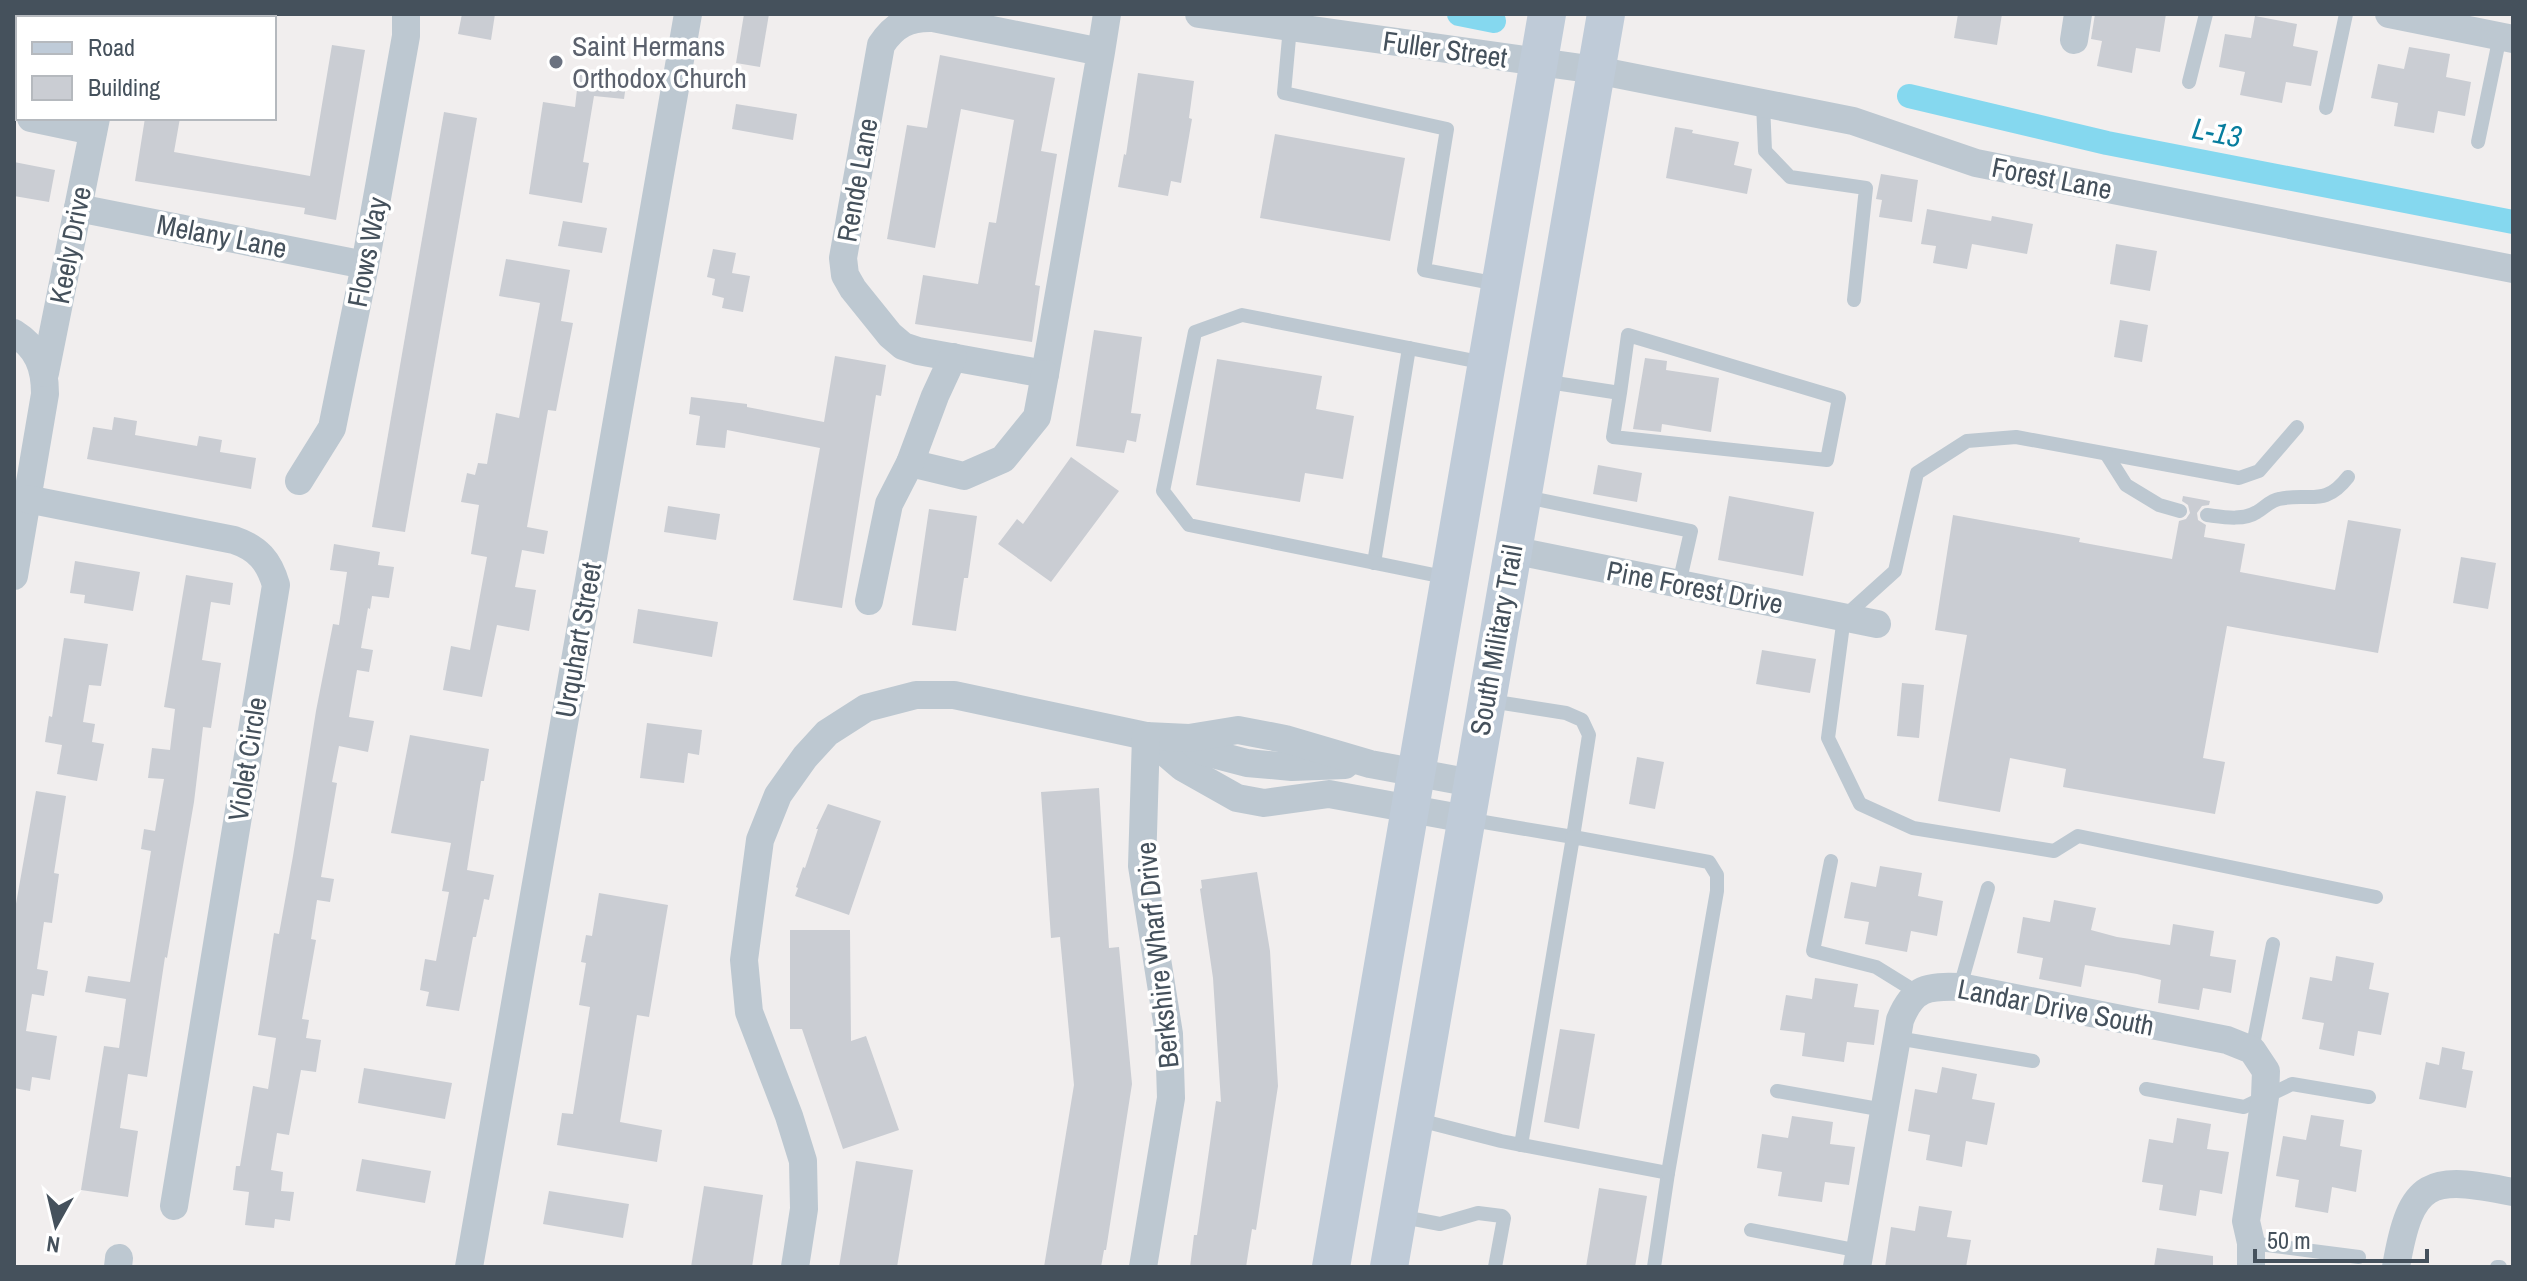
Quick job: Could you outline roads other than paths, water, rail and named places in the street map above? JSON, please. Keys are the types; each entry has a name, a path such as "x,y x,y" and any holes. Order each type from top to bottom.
{"main road":[{"name":"South Military Trail","path":"1331,1267 1547,14"},
{"name":"South Military Trail","path":"1389,1267 1606,14"}],"street":[{"name":"Flows Way","path":"299,481 332,428 406,36 406,14"},
{"name":"Urquhart Street","path":"469,1267 688,14"},
{"path":"910,463 964,476 1003,459 1037,417 1107,14"},
{"name":"Fuller Street","path":"1199,14 1596,70"},
{"path":"2389,14 2430,18 2506,38"},
{"name":"Rende Lane","path":"1045,374 903,346 890,335 845,275 845,242 881,45 890,32 902,23 933,18 1101,52"},
{"name":"Forest Lane","path":"1596,70 1853,121 1976,163 2513,269"},
{"path":"52,120 94,124"},
{"name":"Keely Drive","path":"14,576 45,394 45,373 94,124"},
{"name":"Melany Lane","path":"78,208 365,265"},
{"path":"14,333 30,344 45,373"},
{"path":"869,601 889,504 910,463 953,357"},
{"name":"Violet Circle","path":"27,499 249,545 262,555 276,585 174,1206"},
{"name":"Pine Forest Drive","path":"1512,550 1877,624"},
{"path":"795,1267 804,1209 803,1161 749,1012 744,960 760,840 778,795 827,733 866,708 916,695 954,695 1146,736 1189,738 1238,730 1285,739 1370,764 1413,790"},
{"path":"1146,736 1182,767 1237,798 1264,803 1329,794 1413,790 1469,801"},
{"name":"Berkshire Wharf Drive","path":"1143,1267 1171,1098 1169,1034 1142,866 1146,736"},
{"path":"1189,738 1201,751 1247,763 1292,767 1370,764"},
{"path":"1206,780 1223,757"},
{"name":"Landar Drive South","path":"1859,1259 1897,1038 1906,1005 1918,993 1933,986 1960,987 2227,1040 2252,1050"},
{"path":"2251,1255 2246,1221 2265,1097 2266,1071 2252,1050"},
{"path":"2396,1267 2402,1229 2410,1209 2421,1196 2453,1182 2513,1192"}],"lane":[{"path":"2189,82 2206,14"},
{"path":"2326,108 2346,14"},
{"path":"1290,27 1284,93 1447,129 1424,270 1499,284"},
{"path":"2478,142 2506,38"},
{"path":"1763,103 1765,151 1790,177 1866,188 1854,300"},
{"path":"1449,578 1189,525 1163,491 1195,332 1242,315 1486,363"},
{"path":"1628,335 1839,398 1827,460 1613,437 1620,393 1628,335"},
{"path":"1374,563 1409,348"},
{"path":"1542,381 1620,393"},
{"path":"2297,427 2259,471 2239,478 2016,437 1967,441 1917,473 1895,571 1844,617 1828,738 1860,804 1913,828 2054,851 2078,836 2376,897"},
{"path":"2107,455 2126,485 2159,505 2180,511"},
{"path":"2207,515 2228,518 2253,515 2277,499 2328,496 2348,477"},
{"path":"1521,496 1691,531 1679,584"},
{"path":"1486,701 1566,713 1582,720 1589,735 1521,1145"},
{"path":"1469,801 1573,837 1709,862 1717,875 1717,891 1654,1267"},
{"path":"1831,861 1813,951 1876,967 1918,993"},
{"path":"1960,987 1988,888"},
{"path":"2252,1050 2273,944"},
{"path":"1897,1038 2033,1061"},
{"path":"2146,1089 2244,1107 2292,1084 2369,1097"},
{"path":"1777,1091 1884,1110"},
{"path":"1414,1119 1521,1145 1668,1173"},
{"path":"1397,1216 1440,1224 1478,1213 1502,1216 1495,1267"},
{"path":"1751,1230 1859,1259"},
{"path":"2251,1255 2359,1257"}],"waterway":[{"name":"L-13","path":"1459,14 1494,21"},
{"name":"L-13","path":"1909,96 2107,143 2513,222"}],"place":[{"name":"Saint Hermans Orthodox Church","path":"556,62"}]}
